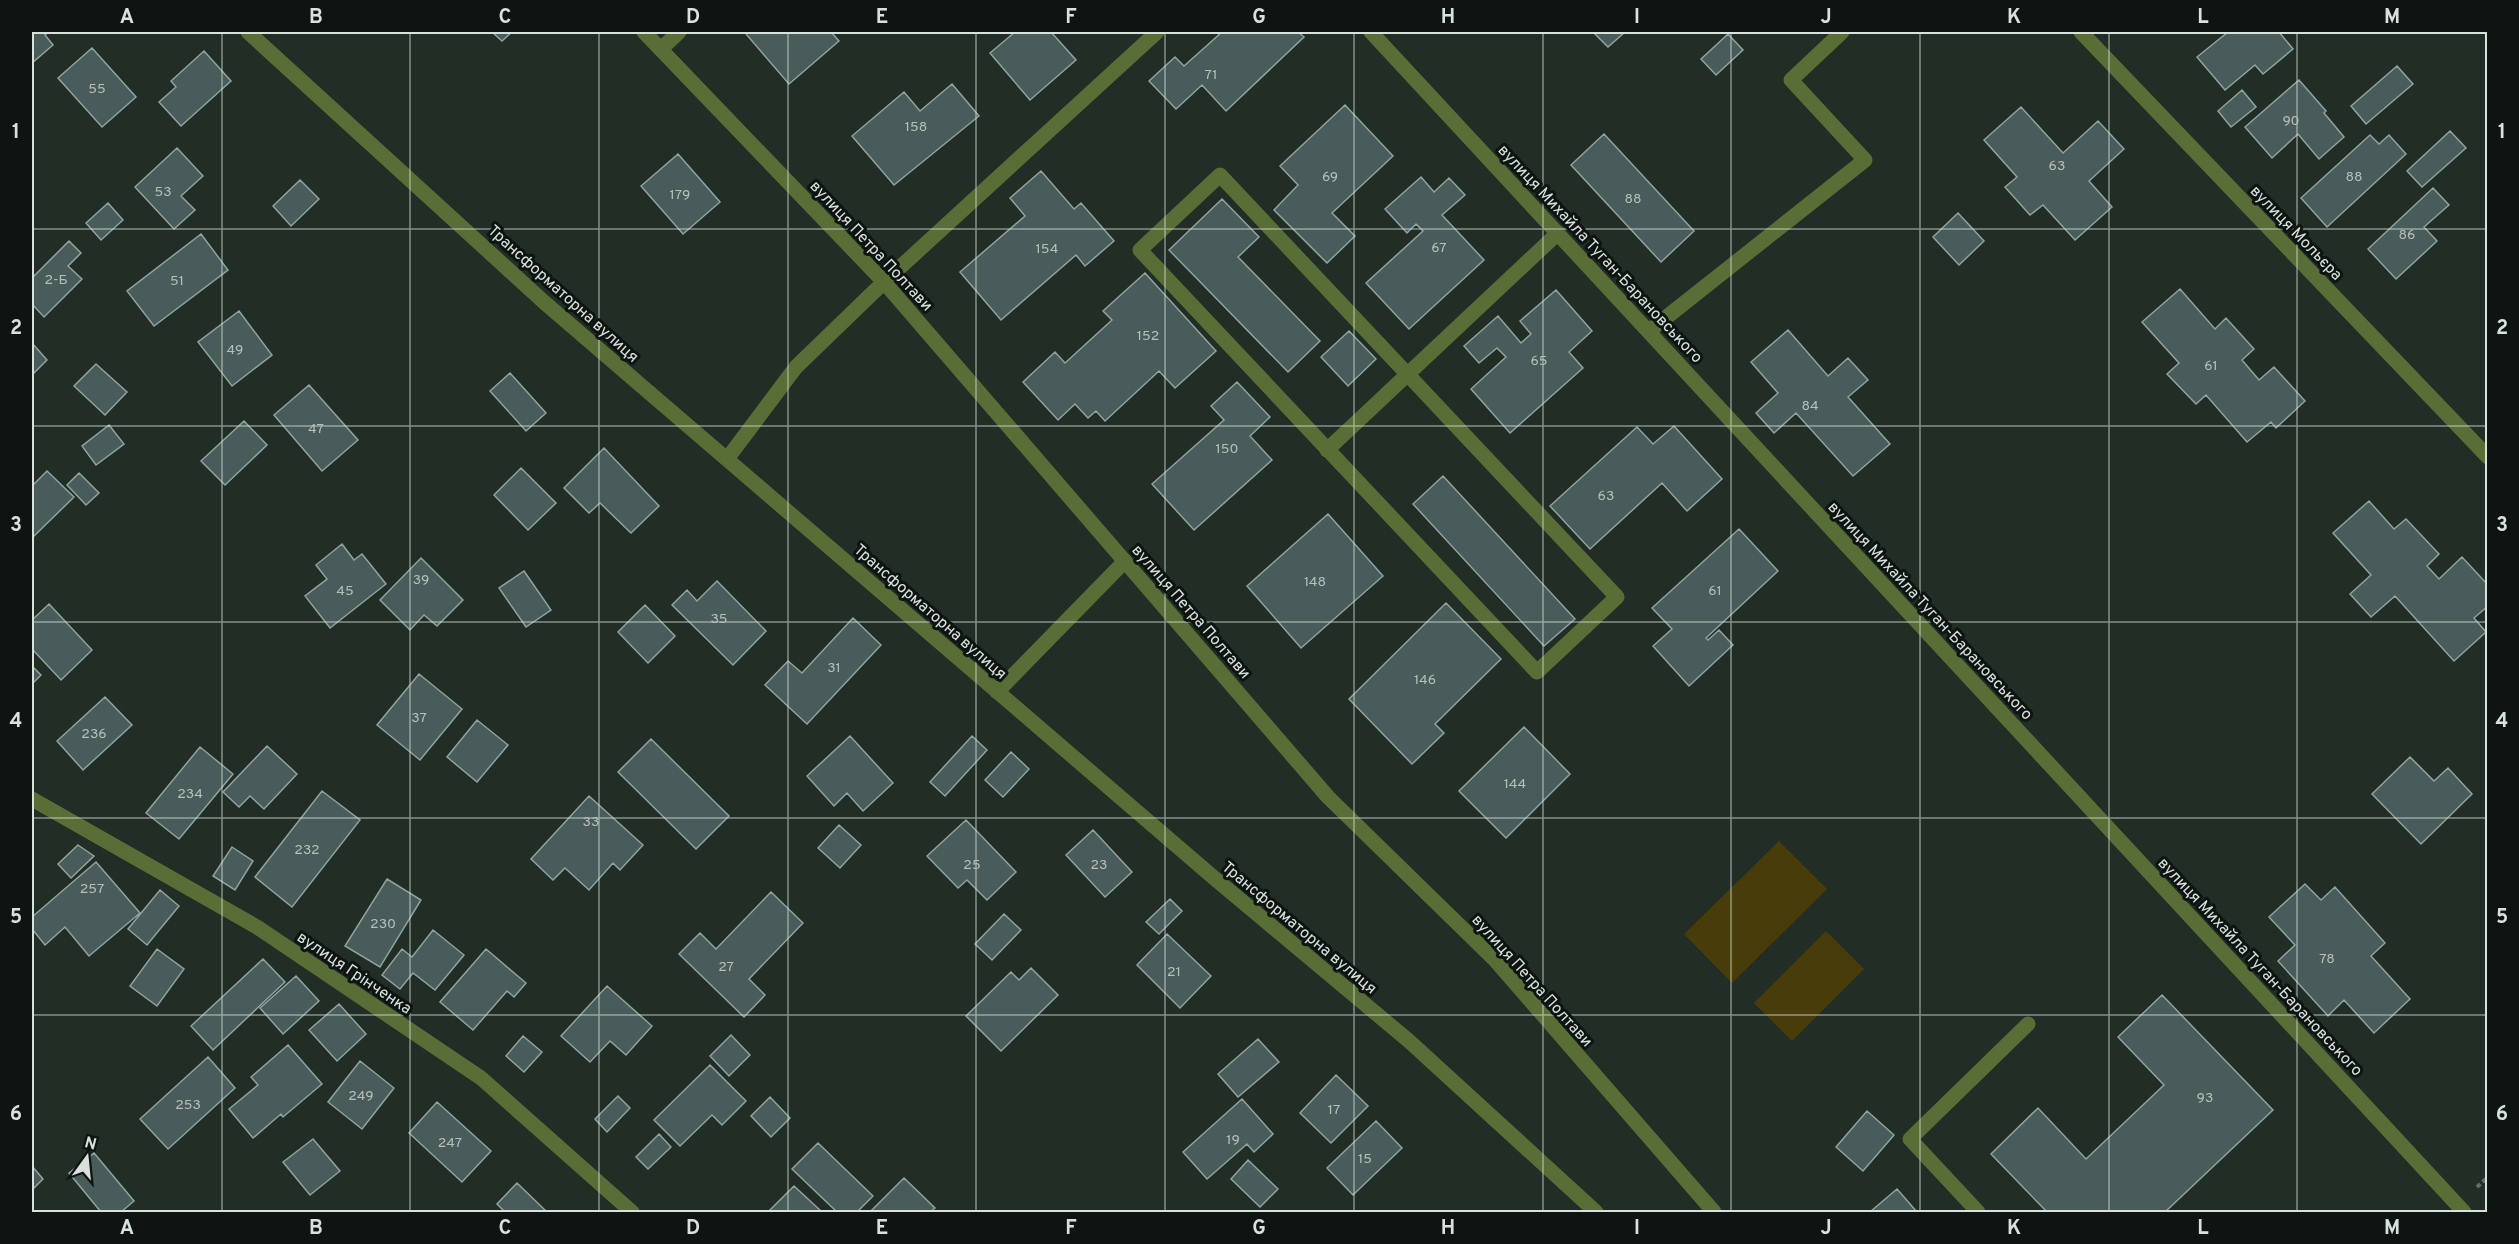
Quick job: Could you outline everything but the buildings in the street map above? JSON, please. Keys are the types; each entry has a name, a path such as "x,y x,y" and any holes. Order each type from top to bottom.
{"street":[{"name":"Трансформаторна вулиця","path":"248,32 545,303 1213,877 1409,1041 1596,1212"},
{"name":"вулиця Петра Полтави","path":"644,32 884,282 1328,797 1496,961 1714,1212"},
{"path":"661,49 679,32"},
{"path":"727,459 796,367 884,282 1157,32"},
{"name":"вулиця Михайла Туган-Барановського","path":"1371,32 2464,1212"},
{"path":"1649,331 1865,160 1791,81 1842,32"},
{"name":"вулиця Мольєра","path":"2081,32 2487,457"},
{"path":"1220,175 1617,597 1537,672 1327,450 1140,250 1220,175"},
{"path":"1327,450 1558,233"},
{"path":"997,692 1125,561"},
{"name":"вулиця Грінченка","path":"32,799 257,927 481,1078 632,1212"},
{"path":"1978,1212 1910,1139 2028,1024"}],"shaded area":[{"path":"1779,841 1827,889 1732,983 1684,934"},
{"path":"1826,931 1864,969 1792,1041 1754,1003"}]}
